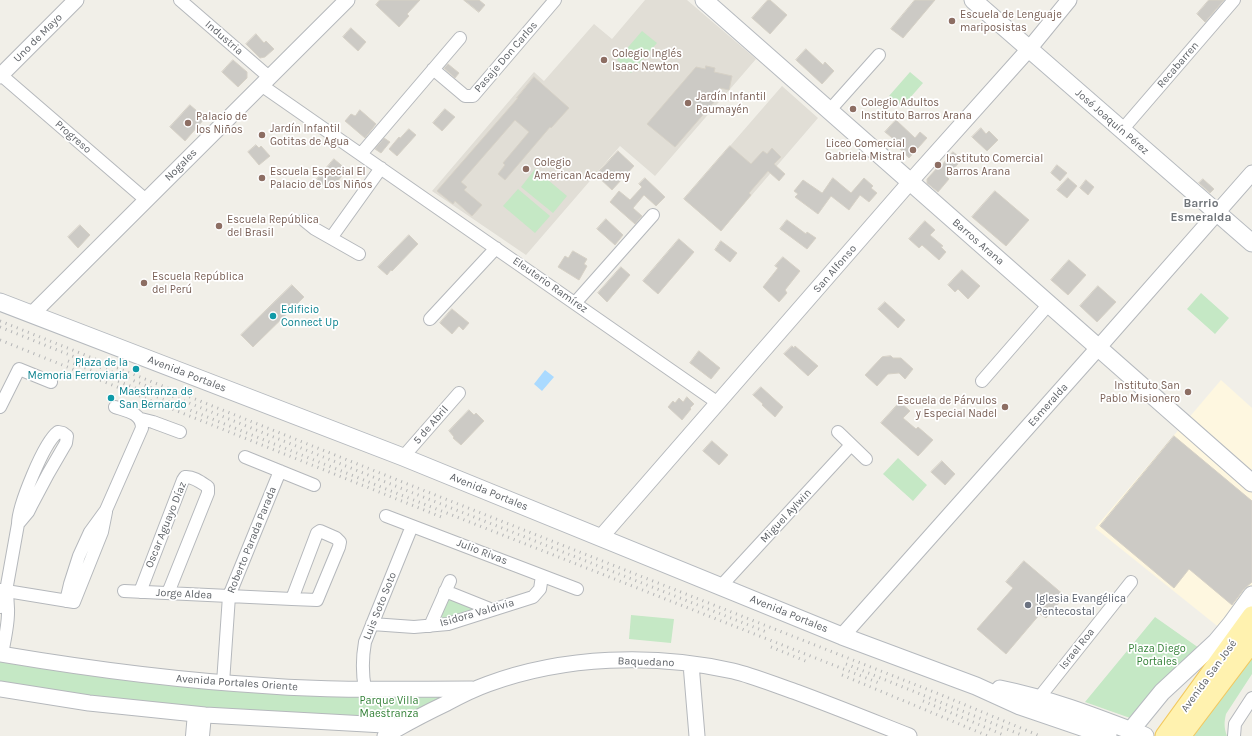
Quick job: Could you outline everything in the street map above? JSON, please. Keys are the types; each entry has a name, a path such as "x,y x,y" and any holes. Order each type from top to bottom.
{"main road":[{"name":"Barros Arana","path":"704,0 1252,484"},
{"name":"José Joaquín Pérez","path":"973,0 1252,243"},
{"name":"Avenida Portales","path":"0,302 403,457 842,636 976,686 1020,706 1108,736"},
{"name":"Avenida San José","path":"1138,733 1162,692 1216,642 1252,595"},
{"name":"Avenida San José","path":"1164,736 1252,616"},
{"name":"Avenida San José","path":"1181,736 1252,642"},
{"name":"Avenida Portales","path":"976,686 1011,691 1038,698 1138,733"}],"street":[{"name":"Uno de Mayo","path":"0,75 76,0"},
{"name":"Industria","path":"180,0 265,81"},
{"name":"Nogales","path":"32,314 347,0"},
{"name":"Pasaje Don Carlos","path":"434,69 465,96 473,96 555,0"},
{"name":"San Alfonso","path":"601,537 910,182 1029,49 1069,0"},
{"name":"Recabarren","path":"1122,130 1234,0"},
{"path":"361,154 460,38"},
{"path":"829,111 879,55"},
{"name":"Progreso","path":"0,75 146,200"},
{"name":"Eleuterio Ramírez","path":"265,81 361,154 718,403"},
{"path":"331,238 381,168"},
{"name":"Esmeralda","path":"842,636 1252,173"},
{"path":"575,303 653,215"},
{"path":"304,220 316,229 359,254"},
{"path":"430,319 496,248"},
{"path":"982,381 1048,304"},
{"path":"0,407 18,369 51,382"},
{"name":"5 de Abril","path":"403,457 459,393"},
{"path":"115,406 134,414 141,419 180,432"},
{"path":"3,590 70,602 70,584 79,556 90,532 106,510 142,428 141,419"},
{"path":"0,607 22,503 44,452 55,434 58,432 63,433 67,436 66,443 28,512 18,524"},
{"path":"838,432 866,459"},
{"name":"Miguel Aylwin","path":"721,586 851,445"},
{"path":"245,457 314,485"},
{"name":"Roberto Parada Parada","path":"223,683 229,596 280,471"},
{"name":"Oscar Aguayo Díaz","path":"140,592 183,480 185,477 190,477 208,487 208,493 168,593"},
{"name":"Julio Rivas","path":"386,516 578,589"},
{"name":"Luis Soto Soto","path":"365,689 362,660 365,642 412,526"},
{"name":"Jorge Aldea","path":"124,591 140,592 168,593 292,599 317,600 339,547 340,542 336,538 320,531 316,533 292,599"},
{"name":"Isidora Valdivia","path":"372,624 414,627 448,624 533,597 540,589 542,576"},
{"name":"Israel Roa","path":"1038,698 1131,582"},
{"path":"430,626 447,586 490,610"},
{"path":"1,654 9,614 9,606 3,590"},
{"name":"Avenida Portales Oriente","path":"1,654 104,670 223,683 298,688 475,689"},
{"name":"Baquedano","path":"386,736 402,726 475,689 489,683 526,672 579,663 649,660 691,664 732,671 765,681 909,736"},
{"path":"691,664 697,736"},
{"path":"0,689 89,703 200,714 402,726"},
{"path":"422,689 430,699 431,711"},
{"path":"1234,736 1235,724 1252,698"},
{"path":"192,736 200,714"},
{"path":"200,714 203,736"},
{"path":"360,723 367,730 370,736"}],"shaded area":[{"path":"645,0 687,0 756,59 655,176 620,146 526,255 432,191 534,72 544,81 594,24 612,39"},
{"path":"782,86 818,118 721,231 684,199"},
{"path":"1221,380 1252,408 1252,587 1221,629 1095,528"}],"green space":[{"path":"642,31 657,43 631,73 617,60"},
{"path":"910,72 923,83 902,107 889,96"},
{"path":"535,169 567,196 553,213 521,187"},
{"path":"518,189 550,216 535,233 503,206"},
{"path":"1201,293 1229,318 1215,334 1187,309"},
{"path":"898,458 927,485 913,501 883,474"},
{"path":"446,595 483,609 435,623"},
{"path":"631,615 674,619 671,643 629,639"},
{"name":"Plaza Diego Portales","path":"1155,617 1199,648 1130,718 1085,702"},
{"path":"1252,650 1252,674 1226,714 1225,730 1227,736 1187,736"},
{"name":"Parque Villa Maestranza","path":"0,656 82,670 449,694 400,723 274,716 111,700 0,683"}],"water":[{"path":"545,370 554,377 542,391 534,384"}],"building":[{"path":"380,0 420,0 407,14 409,16 399,27 376,5"},
{"path":"464,0 479,0 485,5 479,12"},
{"path":"768,0 770,0 787,15 770,34 752,18"},
{"path":"915,0 935,0 903,38 891,29"},
{"path":"1209,0 1224,0 1205,22 1197,14"},
{"path":"351,28 366,42 358,51 343,37"},
{"path":"256,34 264,43 266,41 274,49 265,57 260,58 246,44"},
{"path":"806,49 823,65 825,62 834,71 822,84 796,60"},
{"path":"233,60 247,72 247,78 238,87 222,72"},
{"path":"448,64 459,73 455,78 444,68"},
{"path":"706,66 715,68 714,72 732,76 729,90 720,88 710,99 714,102 675,147 647,124 696,67 705,69"},
{"path":"534,77 569,108 551,128 550,127 505,180 498,174 505,165 503,163 529,132 515,120 461,182 467,187 464,190 482,205 472,216 455,201 453,204 437,191 518,98"},
{"name":"Palacio de los Niños","path":"190,105 205,118 185,141 170,127"},
{"path":"445,109 455,117 442,131 433,123"},
{"path":"360,110 376,124 365,138 345,121 351,114 355,116"},
{"path":"896,120 915,138 920,132 927,138 909,158 900,149 902,146 885,132"},
{"path":"981,128 986,134 989,131 998,140 987,151 972,137"},
{"path":"409,129 416,135 397,156 389,149 399,137 400,138"},
{"path":"384,138 390,142 381,153 375,149"},
{"path":"256,145 259,148 261,146 270,156 259,165 248,152"},
{"path":"730,146 751,164 763,151 767,154 772,148 781,157 774,164 785,174 779,181 768,171 749,193 751,195 721,231 684,199"},
{"path":"618,151 634,166 612,190 596,175"},
{"path":"953,152 962,159 947,177 949,179 938,192 927,183 927,179"},
{"path":"334,159 347,170 336,183 333,180 326,188 317,179"},
{"path":"1057,165 1067,173 1060,181 1051,173"},
{"path":"645,178 665,197 656,206 644,195 633,208 642,216 635,224 610,202 619,191 630,200 642,187 639,184"},
{"path":"833,178 851,193 864,178 873,186 871,188 877,193 869,202 860,195 849,210 831,196 818,214 795,197 798,194 794,191 803,180 822,193"},
{"path":"1068,178 1077,186 1067,198 1057,190"},
{"path":"1203,179 1214,189 1210,193 1199,183"},
{"path":"1086,180 1094,187 1088,195 1080,188"},
{"path":"995,191 1029,220 1006,246 972,217"},
{"path":"606,219 623,235 615,245 597,229"},
{"path":"787,220 806,234 807,232 816,238 807,249 780,229"},
{"path":"925,221 935,230 930,235 943,246 941,247 946,252 939,260 922,245 919,248 909,239"},
{"path":"80,225 90,235 78,248 68,237"},
{"path":"409,235 418,244 387,275 378,267"},
{"path":"679,239 694,252 658,294 643,281"},
{"path":"721,241 737,253 730,262 715,250"},
{"path":"573,251 587,259 584,264 587,266 579,280 558,267 565,256 568,258"},
{"path":"783,257 800,271 785,290 787,293 779,302 763,287 778,268 775,266"},
{"path":"1069,260 1086,275 1068,295 1051,280"},
{"path":"621,267 630,275 607,302 598,293"},
{"path":"962,270 980,286 968,299 958,289 955,292 948,285"},
{"name":"Edificio Connect Up","path":"292,285 304,297 253,347 241,335"},
{"path":"1098,286 1116,302 1097,322 1080,306"},
{"path":"885,302 905,320 898,328 878,309"},
{"path":"452,309 469,323 463,330 459,326 452,334 440,323"},
{"path":"792,346 794,348 795,346 818,366 808,376 784,354"},
{"path":"699,351 720,368 711,379 690,363"},
{"path":"891,356 893,358 901,358 913,369 905,379 899,373 888,374 877,386 865,375 882,357"},
{"path":"761,387 783,407 775,417 753,395"},
{"path":"687,397 694,404 682,420 668,407 673,401 675,403 679,398 683,402"},
{"path":"900,402 910,411 903,418 916,429 918,427 933,440 918,456 881,423"},
{"path":"469,410 474,415 476,413 484,421 461,445 453,438 454,437 449,431"},
{"path":"1174,436 1252,501 1252,582 1244,589 1232,605 1189,569 1174,588 1100,526"},
{"path":"712,441 728,455 719,465 703,451"},
{"path":"942,461 955,474 945,485 931,472"},
{"name":"Iglesia Evangélica Pentecostal","path":"1024,561 1065,596 1046,618 1040,614 1006,654 977,629 1013,588 1006,582"}],"railway":[{"path":"0,321 939,694 1040,736"},
{"path":"0,327 408,491 769,633"},
{"path":"0,340 444,518"},
{"path":"68,361 406,497 879,683"},
{"path":"771,647 808,662"},
{"path":"846,664 1024,736"},
{"path":"842,675 988,736"},
{"path":"923,701 1006,736"}],"place":[{"name":"Escuela de Lenguaje mariposistas","path":"952,21"},
{"name":"Colegio Inglés Isaac Newton","path":"604,60"},
{"name":"Jardín Infantil Paumayén","path":"688,103"},
{"name":"Colegio Adultos Instituto Barros Arana","path":"853,109"},
{"name":"Palacio de los Niños","path":"188,123"},
{"name":"Jardín Infantil Gotitas de Agua","path":"262,135"},
{"name":"Liceo Comercial Gabriela Mistral","path":"913,150"},
{"name":"Instituto Comercial Barros Arana","path":"938,165"},
{"name":"Colegio American Academy","path":"526,169"},
{"name":"Escuela Especial El Palacio de Los Niños","path":"262,178"},
{"name":"Escuela República del Brasil","path":"219,226"},
{"name":"Escuela República del Perú","path":"144,283"},
{"name":"Edificio Connect Up","path":"273,316"},
{"name":"Plaza de la Memoria Ferroviaria","path":"136,369"},
{"name":"Instituto San Pablo Misionero","path":"1188,392"},
{"name":"Maestranza de San Bernardo","path":"111,398"},
{"name":"Escuela de Párvulos y Especial Nadel","path":"1005,407"},
{"name":"Iglesia Evangélica Pentecostal","path":"1028,605"}],"district":[{"name":"Barrio Esmeralda","path":"1201,211"}]}
